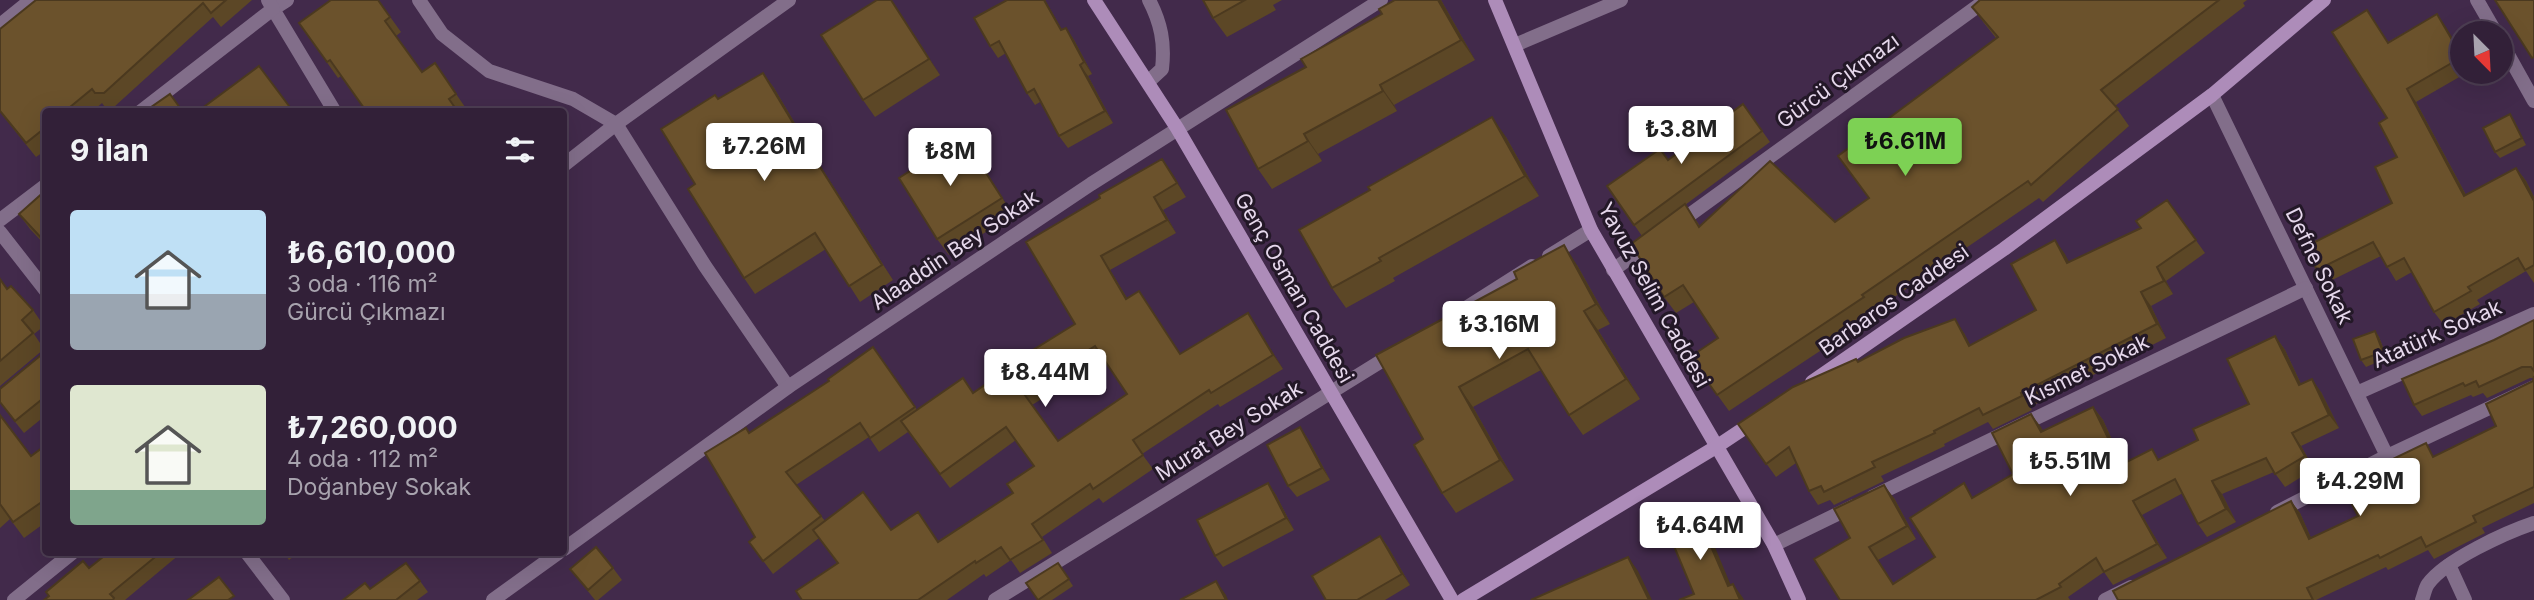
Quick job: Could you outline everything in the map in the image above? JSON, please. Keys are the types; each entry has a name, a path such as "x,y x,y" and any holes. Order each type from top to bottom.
{"street":[{"path":"0,25 31,0"},
{"path":"145,108 271,5 287,0"},
{"path":"419,0 442,34 489,71 573,99 616,124 705,266 788,387"},
{"path":"567,163 616,124 789,0"},
{"name":"Genç Osman Caddesi","path":"1094,0 1149,81 1452,600"},
{"path":"1149,0 1159,19 1165,48 1162,69 1149,81"},
{"name":"Alaaddin Bey Sokak","path":"567,547 788,387 1177,128 1381,0"},
{"name":"Yavuz Selim Caddesi","path":"1494,0 1591,230 1773,545 1800,600"},
{"path":"1515,45 1620,0"},
{"name":"Gürcü Çıkmazı","path":"1613,270 1986,0"},
{"name":"Barbaros Caddesi","path":"1804,388 2004,249 2211,95 2324,0"},
{"path":"2477,0 2489,21"},
{"path":"271,5 333,108"},
{"path":"2513,64 2534,102"},
{"name":"Defne Sokak","path":"2211,95 2387,456"},
{"path":"0,220 42,188"},
{"path":"1449,318 1591,230"},
{"path":"0,232 42,286"},
{"name":"Kısmet Sokak","path":"1773,545 2306,288"},
{"name":"Atatürk Sokak","path":"2357,393 2534,314"},
{"name":"Murat Bey Sokak","path":"995,600 1414,341"},
{"path":"2264,519 2387,456 2534,387"},
{"path":"1463,600 1716,447 1771,410"},
{"path":"2422,600 2428,584 2449,565 2515,530 2534,523"},
{"path":"14,600 68,556"},
{"path":"249,556 283,600"},
{"path":"493,600 554,556"},
{"path":"2449,565 2465,600"},
{"path":"2105,600 2142,581"}],"building":[{"path":"36,0 226,0 211,13 203,3 104,93 95,93 92,89 69,108 42,108 42,130 26,143 0,111 0,29"},
{"path":"331,0 378,0 390,17 385,21 422,72 435,63 456,94 449,99 455,108 364,108 330,60 327,62 299,23"},
{"path":"877,0 891,0 929,59 863,100 821,35"},
{"path":"1007,0 1044,0 1061,30 1066,28 1084,62 1080,65 1105,111 1059,136 1034,89 1027,93 999,41 990,46 974,18"},
{"path":"1203,0 1245,0 1213,18"},
{"path":"1395,0 1438,0 1461,40 1380,85 1383,91 1304,134 1308,141 1258,169 1226,110 1306,67 1301,59 1382,14 1379,9"},
{"path":"1980,0 2219,0 2101,90 2118,109 2031,185 2028,181 1862,295 1864,297 1717,395 1690,357 1718,338 1683,285 1664,297 1631,244 1685,204 1699,227 1770,161 1835,222 1869,198 1838,156 1998,37 1972,7"},
{"path":"2495,0 2534,0 2534,57 2532,58 2513,28 2513,21 2508,21"},
{"path":"2367,10 2388,43 2437,14 2450,36 2450,64 2407,89 2464,196 2516,168 2534,201 2534,265 2525,270 2518,258 2468,287 2471,291 2434,312 2404,258 2387,267 2373,242 2317,270 2305,247 2392,203 2375,167 2397,157 2379,123 2387,118 2332,32"},
{"path":"259,66 290,108 202,108"},
{"path":"763,73 882,265 849,286 815,233 744,278 688,189 695,184 661,129 715,95 718,99"},
{"path":"170,94 180,108 150,108"},
{"path":"1743,104 1762,131 1634,225 1607,186 1660,149 1668,160"},
{"path":"2510,114 2522,138 2495,152 2483,128"},
{"path":"1492,117 1525,176 1379,258 1381,261 1332,288 1299,230 1370,190 1368,187"},
{"path":"963,137 1002,198 937,239 899,178"},
{"path":"1162,159 1177,183 1154,197 1167,220 1101,256 1126,299 1139,291 1180,354 1248,313 1273,355 1211,393 1209,390 1133,440 1143,455 1093,489 1090,484 1032,524 1043,540 1010,560 1001,547 976,563 975,561 918,600 802,600 796,591 838,563 813,530 863,492 891,530 918,512 938,542 1013,493 1007,484 1034,466 1006,427 940,474 901,421 963,378 973,393 1013,365 1012,363 1075,324 1026,242 1100,198 1099,195","holes":["1095,346 1127,394 1058,441 1022,391"]},
{"path":"42,194 42,239 19,214"},
{"path":"2167,200 2196,240 2157,267 2164,281 2141,292 2157,324 2021,393 2022,396 1983,415 1979,408 1934,431 1935,433 1872,462 1875,467 1824,492 1821,486 1809,491 1789,447 1766,464 1738,424 1793,387 1856,359 1858,362 1904,338 1955,319 1969,346 2036,310 2011,264 2055,240 2067,263 2141,228 2136,221"},
{"path":"1564,245 1596,304 1584,311 1626,379 1569,415 1528,349 1459,387 1500,460 1442,493 1414,445 1423,439 1376,355 1517,279 1514,272"},
{"path":"0,279 7,289 11,286 33,310 22,320 33,333 0,361"},
{"path":"2534,320 2534,371 2531,367 2522,367 2479,387 2476,381 2465,386 2463,383 2414,405 2402,379"},
{"path":"2375,331 2383,352 2361,360 2353,339"},
{"path":"2275,336 2299,385 2312,379 2329,415 2292,433 2305,456 2275,474 2266,458 2212,481 2226,509 2198,524 2175,479 2133,501 2157,544 2104,572 2096,558 2059,584 2061,587 2036,600 1840,600 1814,559 1850,538 1834,509 1884,485 1907,526 1869,547 1893,584 1935,557 1910,518 1964,483 1972,498 2013,474 1992,433 2031,414 2041,432 2093,407 2121,465 2152,449 2158,460 2198,440 2193,429 2249,404 2227,359"},
{"path":"873,347 915,407 870,438 860,423 786,472 821,516 763,561 749,542 755,537 705,453 746,428 749,433 829,381 828,379"},
{"path":"42,354 42,399 15,421 0,402 0,389"},
{"path":"2534,376 2534,487 2473,516 2476,522 2426,547 2421,537 2380,558 2378,555 2307,588 2313,600 2118,600 2113,591 2291,501 2309,539 2358,516 2337,476 2361,464 2366,472 2426,443 2433,457 2496,426 2486,404 2533,381"},
{"path":"0,415 31,456 42,448 42,502 13,522 0,504"},
{"path":"1300,427 1322,468 1288,486 1267,445"},
{"path":"1268,483 1286,518 1215,556 1197,520"},
{"path":"1697,514 1728,586 1733,584 1740,600 1679,600 1694,594 1666,527"},
{"path":"1380,536 1402,574 1357,600 1326,600 1312,576"},
{"path":"596,547 613,568 588,590 570,569"},
{"path":"104,556 156,556 110,594 113,600 44,600 49,596 46,592 83,561 89,568"},
{"path":"1628,557 1649,600 1531,600"},
{"path":"406,563 420,581 396,600 343,600 365,583 370,589"},
{"path":"1058,563 1069,579 1038,600 1026,583"},
{"path":"219,577 234,596 228,600 188,600"},
{"path":"1216,581 1226,600 1180,600"}]}
